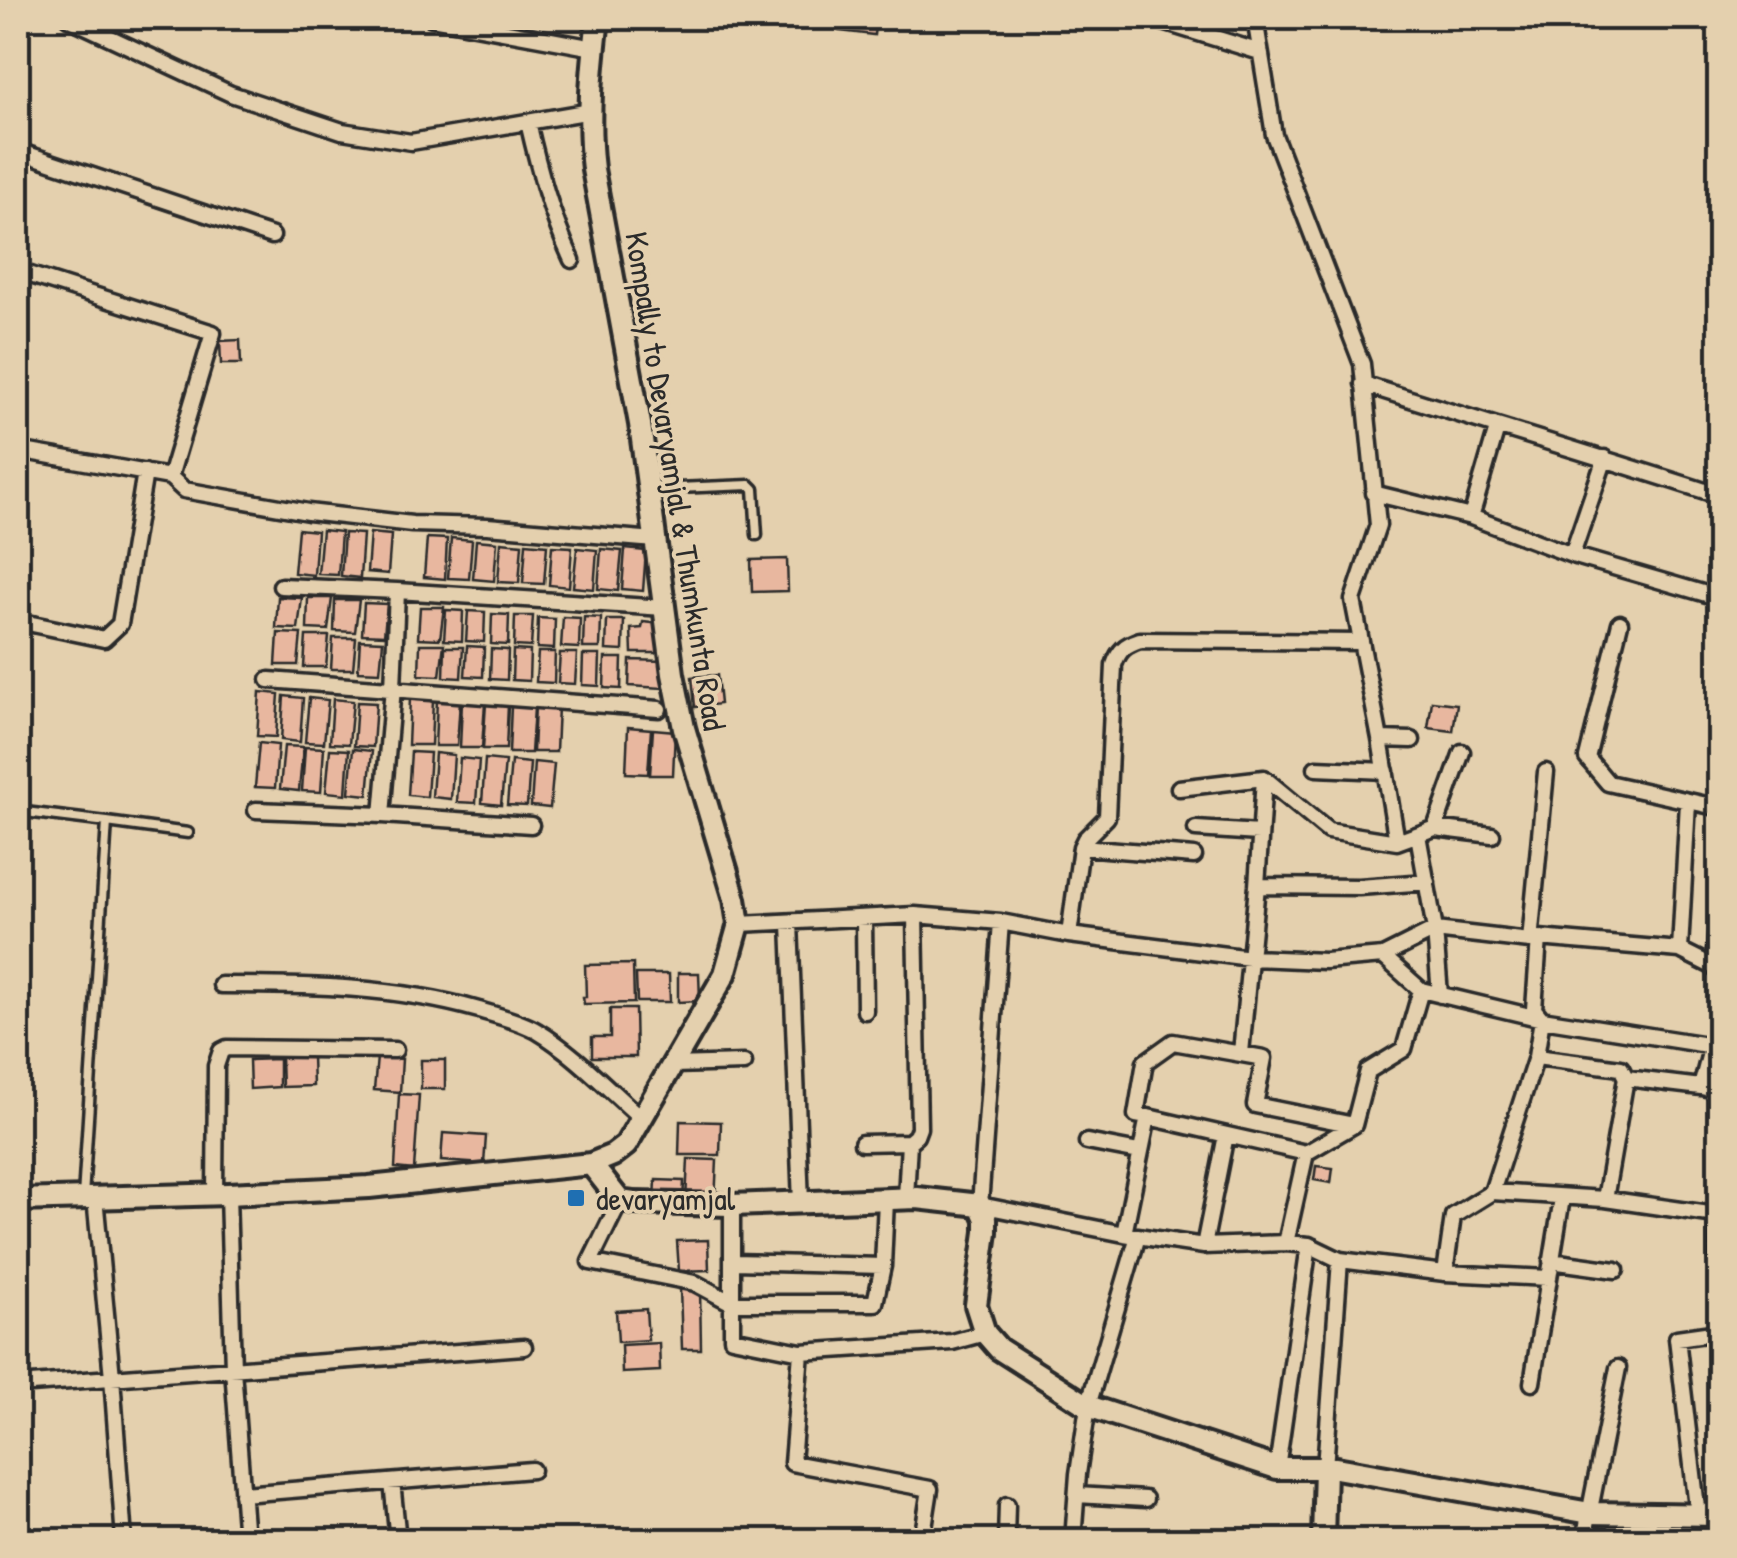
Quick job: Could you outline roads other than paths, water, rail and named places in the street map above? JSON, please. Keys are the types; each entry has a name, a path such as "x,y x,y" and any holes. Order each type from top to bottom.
{"main road":[{"name":"Kompally to Devaryamjal & Thumkunta Road","path":"18,1200 369,1187 591,1164 613,1156 626,1145 725,974 739,924 684,728 673,674 640,424 593,169 591,111 598,18"},
{"path":"591,1164 620,1201 634,1203 732,1205 896,1199 980,1205 986,1232 976,1306 984,1333 1000,1348 1088,1406 1277,1468 1347,1470 1590,1513 1709,1515"},
{"path":"1323,1540 1324,1468"}],"street":[{"path":"68,18 230,94 342,131 411,142 591,111"},
{"path":"432,18 594,48"},
{"path":"1150,18 1260,52"},
{"path":"1255,18 1274,135 1362,364 1378,524 1353,600 1397,842"},
{"path":"528,122 543,187 572,260"},
{"path":"18,150 272,236"},
{"path":"18,271 212,333 170,477"},
{"path":"1363,384 1720,496"},
{"path":"1471,517 1497,428"},
{"path":"18,450 170,477 184,490 308,512 412,524 655,540"},
{"path":"1572,555 1605,458"},
{"path":"18,622 104,639 120,624 145,472"},
{"path":"1373,492 1471,517 1572,555 1720,598"},
{"path":"281,586 665,608"},
{"path":"382,815 397,590"},
{"path":"1620,623 1587,758 1608,783 1720,808"},
{"path":"1070,935 1081,846 1106,817 1114,665 1118,652 1126,644 1140,640 1361,642"},
{"path":"270,680 659,709"},
{"path":"1380,739 1412,740"},
{"path":"1434,828 1462,752"},
{"path":"1316,768 1386,772"},
{"path":"1492,1192 1536,1057 1542,1019 1534,1009 1534,939 1546,772"},
{"path":"1180,788 1264,778 1328,832 1397,842 1434,828 1492,835"},
{"path":"1240,1053 1264,778"},
{"path":"1680,950 1688,802"},
{"path":"256,810 531,826"},
{"path":"1196,830 1259,833"},
{"path":"1418,835 1435,930 1440,995"},
{"path":"1081,846 1194,856"},
{"path":"739,924 915,915 1002,922 1070,935 1250,958 1325,961 1383,956 1435,930 1680,950 1717,968 1720,876"},
{"path":"1257,886 1359,888 1427,882"},
{"path":"620,1201 590,1262 695,1283 732,1303 875,1303 909,1142 919,1128 915,915"},
{"path":"864,918 865,1011"},
{"path":"1002,922 980,1205 1204,1246 1308,1245 1340,1260 1549,1278"},
{"path":"790,923 800,1203"},
{"path":"1383,956 1421,990 1542,1019 1716,1046 1701,1087"},
{"path":"221,984 322,985 438,998 498,1016 533,1028 554,1042 642,1119"},
{"path":"1354,1126 1255,1105 1264,1058 1173,1042 1146,1062 1136,1115 1306,1153 1354,1126 1368,1071 1404,1049 1421,990"},
{"path":"246,1540 222,1195 216,1066 220,1051 395,1050"},
{"path":"1536,1057 1621,1068 1626,1078 1605,1200"},
{"path":"673,1065 744,1063"},
{"path":"1626,1078 1720,1091"},
{"path":"1073,1540 1088,1406 1131,1235 1139,1152 1148,1117"},
{"path":"1204,1246 1226,1135"},
{"path":"862,1144 909,1142"},
{"path":"1087,1142 1139,1152"},
{"path":"1286,1243 1306,1153"},
{"path":"1446,1272 1453,1216 1492,1192 1718,1213"},
{"path":"89,1197 112,1377 124,1540"},
{"path":"1709,1515 1678,1338 1719,1333 1720,1197"},
{"path":"1532,1384 1562,1198"},
{"path":"732,1205 732,1338 800,1352 952,1342 984,1333"},
{"path":"1277,1468 1308,1245"},
{"path":"1324,1468 1340,1260"},
{"path":"733,1262 883,1266"},
{"path":"1551,1262 1616,1270"},
{"path":"18,1385 524,1347"},
{"path":"800,1352 792,1464 930,1488 922,1540"},
{"path":"1584,1540 1618,1368"},
{"path":"242,1494 532,1470"},
{"path":"392,1482 398,1540"},
{"path":"1077,1495 1145,1499"},
{"path":"1006,1540 1007,1505"}],"lane":[{"path":"647,490 750,486 754,488 757,535"},
{"path":"26,812 188,833"},
{"path":"89,1197 106,822"}],"place":[{"name":"devaryamjal","path":"576,1198"}]}
